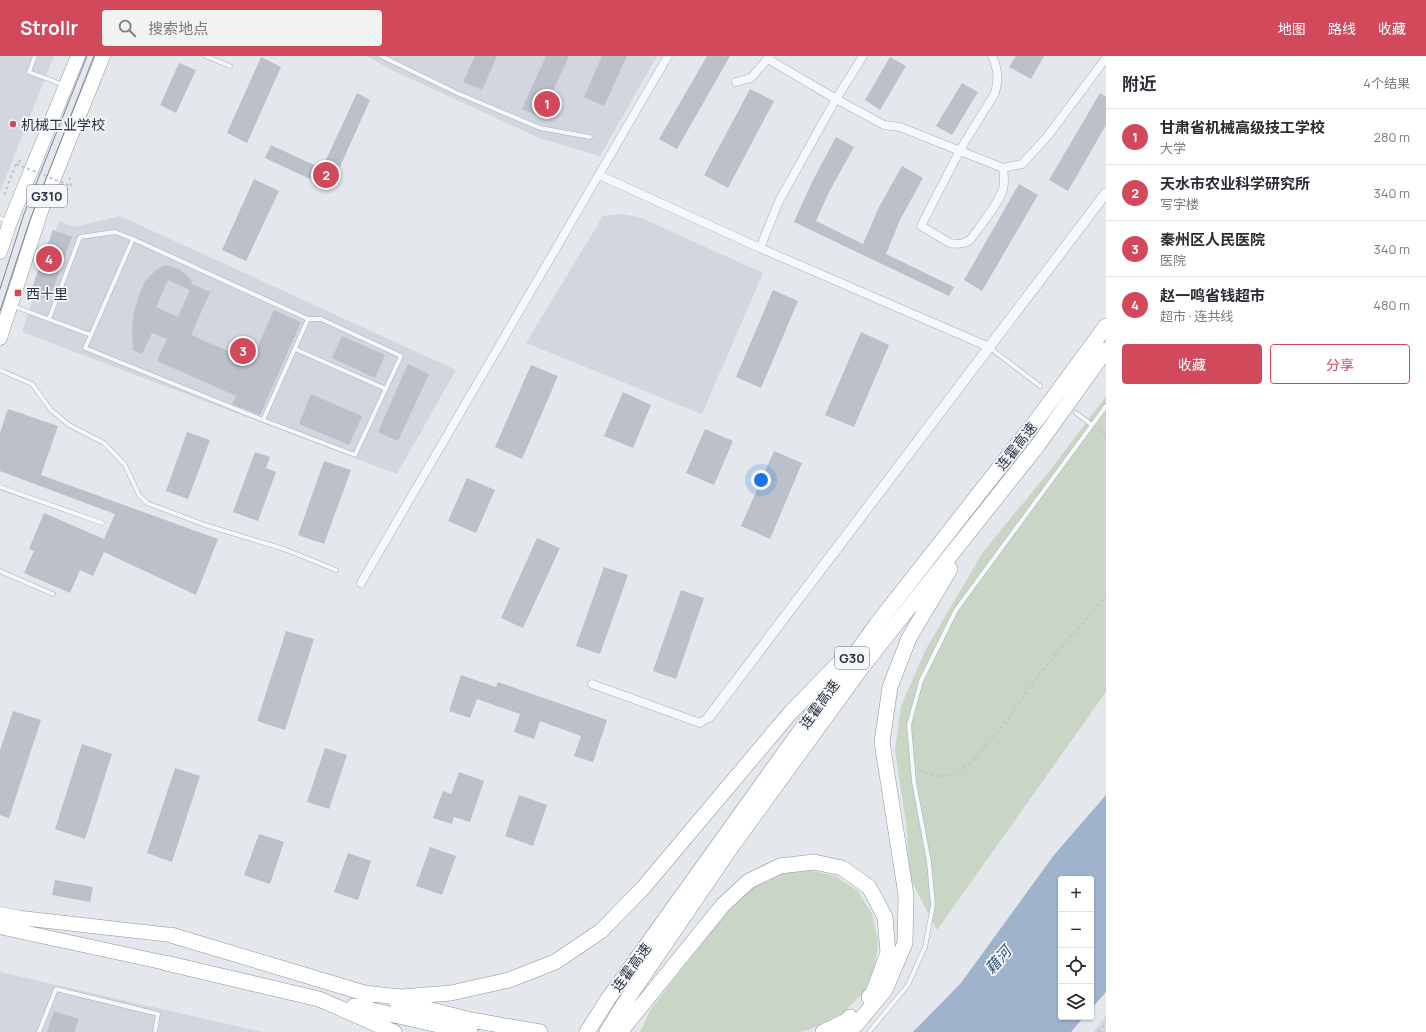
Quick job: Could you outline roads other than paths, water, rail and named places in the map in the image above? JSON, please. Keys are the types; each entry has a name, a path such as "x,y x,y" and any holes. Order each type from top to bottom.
{"highway":[{"name":"G310","path":"0,252 5,220 66,86 78,56"},
{"name":"G310","path":"0,338 42,208 103,56"},
{"name":"连霍高速","path":"587,1032 608,998 876,625 1039,417 1106,326"},
{"name":"连霍高速","path":"607,1032 624,1004 732,846 853,680 1038,445 1106,350"},
{"path":"842,1032 856,1024 885,990 904,943 906,895 882,742 890,687 909,638 975,524"},
{"path":"362,993 401,997 451,993 509,980 555,962 602,931 644,888 791,712 876,625"},
{"path":"620,1032 723,905 749,881 780,866 814,862 842,868 869,887 885,917 888,953 873,993 846,1021 823,1032"},
{"path":"0,914 21,918 171,935 362,993 472,1020 540,1032"},
{"path":"0,926 470,1032"},
{"path":"319,999 394,1032"}],"street":[{"path":"361,583 668,56"},
{"path":"760,248 778,201 836,99 863,56"},
{"path":"992,56 998,72 998,82 995,93 960,150 921,226 950,243 961,244 970,240 998,199 1003,189 1005,178 1003,168"},
{"path":"736,82 751,78 769,58 836,99 884,125 900,127 1003,168 1022,164 1047,137 1106,58"},
{"path":"599,175 760,248 989,347"},
{"path":"592,684 700,723 709,717 1106,193"}],"lane":[{"path":"35,56 29,72 66,86"},
{"path":"206,56 230,66"},
{"path":"381,56 457,93 540,128 590,137"},
{"path":"49,319 80,237 115,232 133,239 308,319 321,319 401,356 355,455 263,420 85,348 133,239"},
{"path":"10,306 91,334"},
{"path":"263,420 308,319"},
{"path":"989,347 1040,386"},
{"path":"295,348 386,389"},
{"path":"0,370 32,384 50,410 69,425 104,443 125,466 139,494 147,503 204,526 284,549 336,570"},
{"path":"869,1032 908,985 925,947 932,905 929,862 914,782 909,725 922,681 956,610 1106,406"},
{"path":"1076,413 1092,425"},
{"path":"0,487 102,523"},
{"path":"0,572 53,594"},
{"path":"39,1032 56,989 158,1014 155,1032"}],"water":[{"name":"藉河","path":"1106,795 1106,992 1094,1006 1094,876 1058,876 1058,1020 1081,1020 1071,1032 913,1032 961,983 1054,855"}],"tram line":[{"path":"0,289 24,214 87,56"},
{"path":"0,311 30,220 94,56"}],"place":[{"name":"甘肃省机械高级技工学校","path":"547,104"},
{"name":"机械工业学校","path":"13,124"},
{"name":"天水市农业科学研究所","path":"326,175"},
{"name":"赵一鸣省钱超市","path":"49,259"},
{"name":"西十里","path":"18,293"},
{"name":"秦州区人民医院","path":"243,351"}]}
